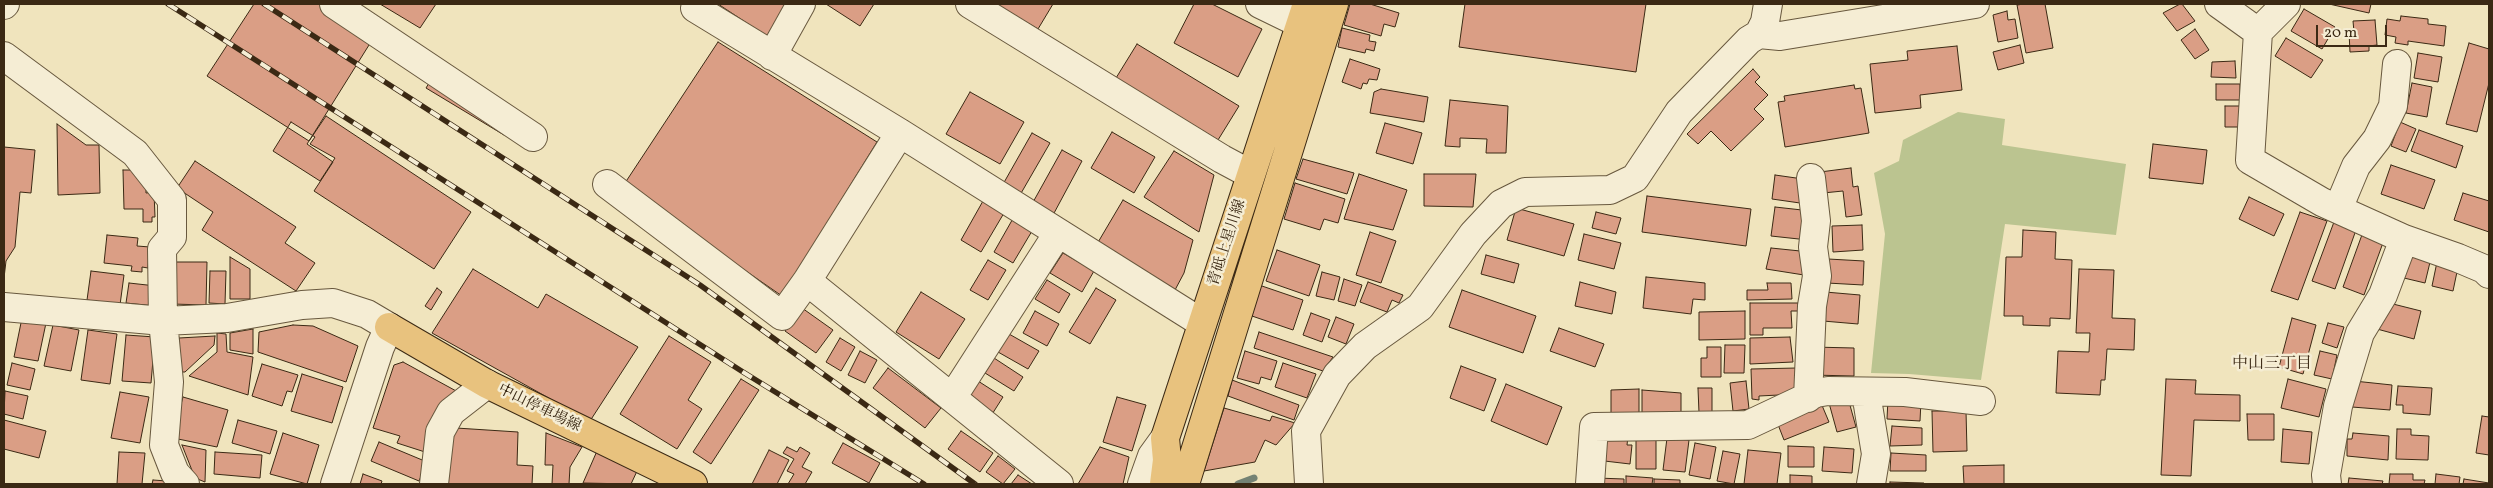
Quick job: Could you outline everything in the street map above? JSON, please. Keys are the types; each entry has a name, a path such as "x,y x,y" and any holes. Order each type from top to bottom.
{"main road":[{"name":"青砥上星川線","path":"1185,484 1334,4"},
{"name":"青砥上星川線","path":"1164,484 1167,460 1165,438 1303,13"},
{"name":"中山停車場線","path":"390,326 487,384 693,484"}],"street":[{"path":"334,4 533,137"},
{"path":"765,51 801,4"},
{"path":"970,4 1222,159 1250,174 1284,165"},
{"path":"1260,4 1303,13 1330,4"},
{"path":"1309,484 1306,430 1337,375 1364,346 1420,307 1473,234 1501,204 1525,192 1610,190 1635,178 1679,112 1749,40 1759,34 1765,22 1768,4"},
{"path":"1759,34 1780,36 1975,4"},
{"path":"2220,4 2258,32"},
{"path":"2286,4 2258,32 2250,160 2338,209 2404,239 2484,269 2489,274"},
{"path":"695,8 900,133 1202,323 1222,368"},
{"path":"1303,13 1318,56"},
{"path":"4,56 135,154 172,200 172,237 162,249 163,321 169,382 164,445 175,473 185,484"},
{"path":"2338,209 2356,166 2377,138 2394,106 2397,64"},
{"path":"607,184 782,316 807,281 900,133"},
{"path":"1250,174 1266,223"},
{"path":"1808,398 1812,306 1817,276 1813,247 1816,220 1811,178"},
{"path":"952,398 1058,233"},
{"path":"2327,484 2326,475 2338,406 2360,333 2383,295 2404,239"},
{"path":"807,281 1059,484"},
{"path":"5,315 163,321 227,318 302,304 326,303 347,307 390,326 380,347 335,484"},
{"path":"1202,323 1220,321 1238,314"},
{"path":"434,484 440,432 451,412 487,384"},
{"path":"1590,484 1594,427 1748,425 1816,393 1828,391 1866,393 1905,392 1982,401"},
{"path":"1866,393 1876,454 1871,484"},
{"path":"1142,484 1152,456 1165,438"}],"green space":[{"path":"1958,112 2005,119 2002,145 2126,164 2116,235 2005,224 1981,380 1871,373 1885,234 1874,173 1899,161 1903,140"}],"building":[{"path":"254,4 323,4 374,37 309,141 207,76"},
{"path":"380,4 436,4 420,28"},
{"path":"718,4 788,4 768,37"},
{"path":"826,4 874,4 860,26"},
{"path":"995,4 1053,4 1038,29"},
{"path":"1194,4 1212,4 1262,29 1238,77 1174,43"},
{"path":"1350,4 1370,4 1399,13 1395,27 1384,24 1381,36 1344,25"},
{"path":"1465,4 1646,4 1636,72 1459,47"},
{"path":"2045,4 2053,48 2026,53 2017,5"},
{"path":"2180,4 2195,21 2177,31 2163,13"},
{"path":"2329,4 2371,4 2369,13"},
{"path":"2304,9 2335,27 2322,49 2291,31"},
{"path":"2007,11 2008,20 2015,19 2018,38 1998,42 1993,15"},
{"path":"2401,16 2428,19 2428,24 2446,26 2444,46 2408,41 2408,45 2395,43 2396,37 2385,35 2387,19 2400,21"},
{"path":"2375,20 2377,45 2369,46 2369,51 2350,52 2349,32 2354,32 2353,21"},
{"path":"1342,28 1370,35 1369,41 1376,42 1374,51 1366,49 1365,53 1338,47"},
{"path":"2195,29 2209,50 2195,59 2181,40"},
{"path":"2286,38 2323,60 2311,78 2275,56"},
{"path":"718,42 877,142 782,296 623,186"},
{"path":"2469,43 2489,49 2489,83 2477,132 2446,124"},
{"path":"1137,44 1239,106 1218,140 1116,78"},
{"path":"2020,45 2024,63 1998,70 1993,52"},
{"path":"1957,46 1962,90 1920,95 1921,108 1875,113 1870,64 1908,60 1907,51"},
{"path":"2418,53 2442,57 2438,82 2414,78"},
{"path":"1350,59 1380,69 1377,80 1369,79 1367,84 1363,83 1361,89 1342,82"},
{"path":"2235,61 2236,78 2211,77 2212,62"},
{"path":"1753,69 1760,77 1755,82 1768,95 1754,109 1764,119 1731,151 1711,131 1698,144 1687,134"},
{"path":"434,75 510,124 504,135 426,88"},
{"path":"2412,83 2432,87 2427,117 2406,113"},
{"path":"2216,84 2240,84 2240,100 2216,100"},
{"path":"1854,85 1855,89 1861,88 1869,133 1785,147 1778,102 1785,101 1784,96"},
{"path":"1381,89 1428,97 1424,122 1370,113 1374,92"},
{"path":"970,92 1024,122 1000,164 946,134"},
{"path":"1450,100 1508,106 1506,153 1486,153 1487,139 1460,138 1460,147 1445,146"},
{"path":"2225,106 2241,106 2241,127 2225,127"},
{"path":"326,116 471,212 434,269 314,191 333,162 307,144"},
{"path":"291,122 315,137 310,144 335,158 320,181 273,151"},
{"path":"2400,122 2416,129 2406,152 2391,146"},
{"path":"1385,123 1422,133 1413,164 1376,153"},
{"path":"57,124 86,145 99,145 100,193 58,195"},
{"path":"2419,130 2463,146 2456,168 2411,151"},
{"path":"1112,132 1155,157 1134,193 1091,168"},
{"path":"1032,133 1050,143 1020,195 1002,186"},
{"path":"2153,144 2207,150 2203,184 2149,178"},
{"path":"4,147 35,150 31,193 20,192 15,247 6,261 4,278"},
{"path":"1062,150 1082,161 1053,215 1032,204"},
{"path":"1174,151 1214,175 1199,232 1144,197"},
{"path":"1303,159 1354,173 1347,194 1296,179"},
{"path":"195,161 296,227 285,243 315,263 296,291 202,230 213,212 177,188"},
{"path":"2391,165 2435,180 2424,209 2381,194"},
{"path":"1851,168 1853,187 1858,186 1862,215 1846,217 1843,191 1823,193 1820,172"},
{"path":"123,170 134,170 146,184 146,193 154,192 155,217 152,217 152,222 143,222 143,209 124,209"},
{"path":"1359,174 1407,190 1393,230 1344,219"},
{"path":"1424,174 1476,174 1473,207 1424,206"},
{"path":"1775,175 1803,179 1800,203 1772,199"},
{"path":"1295,183 1345,199 1338,223 1324,219 1320,230 1284,219"},
{"path":"2463,193 2489,201 2489,232 2454,220"},
{"path":"1647,196 1751,209 1746,246 1642,232"},
{"path":"2249,197 2284,214 2274,236 2239,219"},
{"path":"1123,200 1193,240 1184,273 1175,290 1097,244"},
{"path":"983,201 1004,213 981,252 961,240"},
{"path":"1775,207 1811,211 1808,240 1771,236"},
{"path":"1516,208 1574,224 1564,256 1507,240"},
{"path":"1596,212 1621,218 1616,234 1592,228"},
{"path":"2300,212 2327,221 2298,300 2271,291"},
{"path":"1015,215 1035,226 1013,263 994,252"},
{"path":"2334,222 2356,230 2335,289 2312,281"},
{"path":"1862,225 1863,250 1833,252 1832,226"},
{"path":"2023,230 2056,232 2055,259 2072,260 2070,319 2050,318 2050,326 2023,325 2023,316 2004,316 2006,257 2022,257"},
{"path":"1370,232 1396,241 1381,283 1356,275"},
{"path":"2363,232 2384,240 2364,295 2343,287"},
{"path":"1584,234 1621,243 1614,269 1578,260"},
{"path":"107,235 138,238 137,246 150,247 148,268 142,267 142,272 131,271 132,266 104,263"},
{"path":"1771,248 1810,252 1804,275 1766,269"},
{"path":"1277,250 1320,265 1309,296 1266,281"},
{"path":"1063,253 1094,271 1082,292 1050,273"},
{"path":"2410,253 2431,258 2425,283 2404,278"},
{"path":"1486,255 1519,264 1514,283 1481,274"},
{"path":"230,257 250,269 250,299 230,299"},
{"path":"1828,259 1864,261 1863,285 1827,283"},
{"path":"988,260 1006,270 988,300 970,290"},
{"path":"172,262 207,262 206,305 172,304"},
{"path":"2437,262 2458,267 2453,291 2432,286"},
{"path":"473,269 538,308 546,294 638,347 590,421 432,333"},
{"path":"2079,269 2114,270 2112,318 2135,319 2134,350 2107,349 2105,380 2101,380 2100,395 2056,393 2058,351 2089,352 2090,333 2076,333"},
{"path":"91,271 124,275 120,305 87,300"},
{"path":"210,271 226,271 225,304 209,303"},
{"path":"1322,272 1340,277 1334,300 1316,296"},
{"path":"1646,277 1705,283 1705,300 1693,299 1691,314 1643,308"},
{"path":"1344,279 1362,285 1355,306 1338,301"},
{"path":"1047,280 1070,294 1059,313 1035,299"},
{"path":"1368,282 1403,295 1399,303 1392,300 1387,312 1360,302"},
{"path":"1580,282 1616,292 1612,314 1575,306"},
{"path":"129,283 156,286 154,306 126,303"},
{"path":"1767,283 1791,283 1792,299 1747,300 1747,290 1768,290"},
{"path":"1259,285 1303,300 1293,330 1249,315"},
{"path":"437,288 442,292 431,310 425,306"},
{"path":"1096,288 1116,300 1090,344 1069,332"},
{"path":"1462,290 1536,316 1523,353 1449,327"},
{"path":"921,292 965,319 939,359 896,332"},
{"path":"1825,292 1860,295 1858,324 1823,321"},
{"path":"2385,302 2421,311 2414,339 2377,329"},
{"path":"1750,303 1798,303 1798,311 1791,311 1792,328 1763,328 1763,335 1750,335"},
{"path":"802,308 833,330 816,353 785,331"},
{"path":"1035,311 1059,324 1047,346 1023,333"},
{"path":"1745,311 1745,339 1699,340 1699,312"},
{"path":"1311,313 1330,320 1322,342 1303,335"},
{"path":"1336,317 1354,324 1346,344 1328,337"},
{"path":"22,318 46,323 38,361 14,357"},
{"path":"2292,318 2316,325 2303,374 2279,367"},
{"path":"2328,323 2344,327 2337,348 2322,343"},
{"path":"53,325 79,330 71,371 44,366"},
{"path":"293,325 313,326 358,346 346,382 258,352 259,332"},
{"path":"1559,328 1604,344 1595,367 1550,351"},
{"path":"253,329 253,354 230,350 230,333"},
{"path":"88,330 117,334 110,384 81,380"},
{"path":"1259,332 1333,357 1323,371 1254,348"},
{"path":"217,333 226,334 227,352 253,357 248,395 189,376 217,352"},
{"path":"1009,334 1039,351 1028,369 998,352"},
{"path":"126,335 155,337 151,383 122,381"},
{"path":"215,336 214,345 185,372 180,372 179,338"},
{"path":"669,336 711,362 688,400 702,409 677,449 620,414"},
{"path":"1790,337 1793,362 1750,364 1750,338"},
{"path":"840,338 855,347 841,371 826,362"},
{"path":"1725,345 1745,345 1744,373 1724,373"},
{"path":"1707,347 1721,347 1721,377 1701,377 1701,358 1707,358"},
{"path":"1812,347 1854,348 1854,376 1811,375"},
{"path":"860,351 877,360 865,383 848,375"},
{"path":"1245,351 1277,361 1271,380 1261,377 1259,384 1237,378"},
{"path":"2320,351 2337,355 2332,379 2314,375"},
{"path":"994,358 1023,377 1014,391 985,373"},
{"path":"403,362 458,392 425,452 397,443 400,436 373,428 394,365"},
{"path":"12,363 35,369 30,390 7,385"},
{"path":"1283,363 1316,374 1307,398 1275,387"},
{"path":"262,364 298,375 292,392 287,391 282,406 252,396"},
{"path":"1461,366 1496,379 1484,411 1450,398"},
{"path":"888,368 941,408 925,428 873,388"},
{"path":"1797,368 1799,394 1759,396 1759,400 1752,399 1751,369"},
{"path":"302,374 343,387 332,423 291,411"},
{"path":"741,379 759,390 711,464 693,452"},
{"path":"2166,379 2196,380 2195,394 2240,395 2240,421 2194,420 2191,476 2161,475"},
{"path":"2288,379 2326,389 2319,417 2281,408"},
{"path":"1232,380 1299,405 1294,420 1228,396"},
{"path":"978,381 1003,397 989,419 968,399"},
{"path":"1746,381 1749,409 1733,411 1730,383"},
{"path":"2354,381 2392,385 2390,410 2352,407"},
{"path":"1506,384 1562,407 1547,445 1491,421"},
{"path":"2398,386 2432,388 2430,415 2403,413 2403,405 2396,405"},
{"path":"1698,388 1712,388 1712,414 1699,413"},
{"path":"1639,389 1639,413 1611,413 1611,390"},
{"path":"1642,390 1681,393 1681,418 1642,418"},
{"path":"5,391 28,396 23,419 4,414"},
{"path":"120,392 149,397 140,443 111,438"},
{"path":"183,397 228,410 217,447 178,439 178,415"},
{"path":"1117,397 1146,405 1132,451 1103,442"},
{"path":"1848,398 1856,427 1837,432 1829,403"},
{"path":"1888,399 1921,401 1920,421 1887,419"},
{"path":"1821,403 1829,422 1784,440 1777,422"},
{"path":"1224,408 1270,421 1272,416 1295,423 1276,445 1265,440 1255,462 1204,471"},
{"path":"1932,411 1966,411 1967,451 1933,452"},
{"path":"2247,414 2274,414 2274,440 2248,440"},
{"path":"2482,416 2489,417 2489,455 2476,453"},
{"path":"4,420 46,431 39,458 4,449"},
{"path":"238,420 277,431 270,454 232,443"},
{"path":"1892,426 1922,428 1922,445 1890,446"},
{"path":"456,428 518,432 517,465 533,466 532,484 445,484 448,434"},
{"path":"2283,429 2312,432 2309,464 2281,462"},
{"path":"2397,429 2411,429 2411,435 2429,436 2428,460 2396,459"},
{"path":"961,431 993,453 980,472 948,449"},
{"path":"1600,432 1628,436 1627,445 1632,445 1630,464 1596,460"},
{"path":"283,433 319,445 307,484 270,474"},
{"path":"546,433 582,447 570,467 569,484 552,484 553,465 545,465"},
{"path":"2353,433 2389,436 2388,460 2347,456 2347,439 2352,439"},
{"path":"1636,438 1656,438 1656,469 1636,469"},
{"path":"1667,438 1689,440 1685,472 1663,470"},
{"path":"379,442 427,462 419,481 371,461"},
{"path":"843,443 880,463 869,483 832,463"},
{"path":"1695,443 1716,447 1710,479 1689,475"},
{"path":"182,445 206,450 205,482 195,478"},
{"path":"1788,446 1814,447 1814,467 1788,467"},
{"path":"787,447 797,452 800,447 810,453 802,467 812,472 805,484 788,484 794,474 787,471 794,459 783,453"},
{"path":"1100,447 1129,457 1123,484 1078,484"},
{"path":"1824,447 1854,449 1852,473 1822,471"},
{"path":"769,450 789,460 777,484 752,484"},
{"path":"1748,450 1781,453 1777,484 1744,484"},
{"path":"597,451 638,469 631,484 583,483"},
{"path":"1723,451 1740,454 1734,484 1717,481"},
{"path":"119,452 145,453 142,484 117,484"},
{"path":"215,452 262,455 260,478 214,474"},
{"path":"1891,453 1926,455 1926,471 1890,471"},
{"path":"998,456 1015,469 1003,484 986,472"},
{"path":"2004,465 2004,484 1964,484 1963,466"},
{"path":"363,474 382,481 381,484 360,484"},
{"path":"2390,474 2413,474 2413,480 2425,480 2424,484 2389,484"},
{"path":"2436,474 2460,477 2459,484 2435,484"},
{"path":"1018,475 1032,484 1011,484"},
{"path":"1790,475 1812,476 1812,484 1790,484"},
{"path":"1626,476 1653,478 1652,484 1626,484"},
{"path":"1597,478 1624,479 1624,484 1596,484"},
{"path":"2349,478 2383,481 2382,484 2348,484"},
{"path":"1654,479 1680,480 1680,484 1654,484"},
{"path":"2464,479 2489,483 2489,484 2463,484"},
{"path":"153,480 167,481 169,484 152,484"},
{"path":"1890,482 1924,483 1924,484 1890,484"}],"waterway":[{"path":"1238,484 1254,478"}],"railway":[{"path":"168,4 743,372 924,484"},
{"path":"264,4 700,285 975,484"}],"district":[{"name":"中山三丁目","path":"2272,365"}]}
